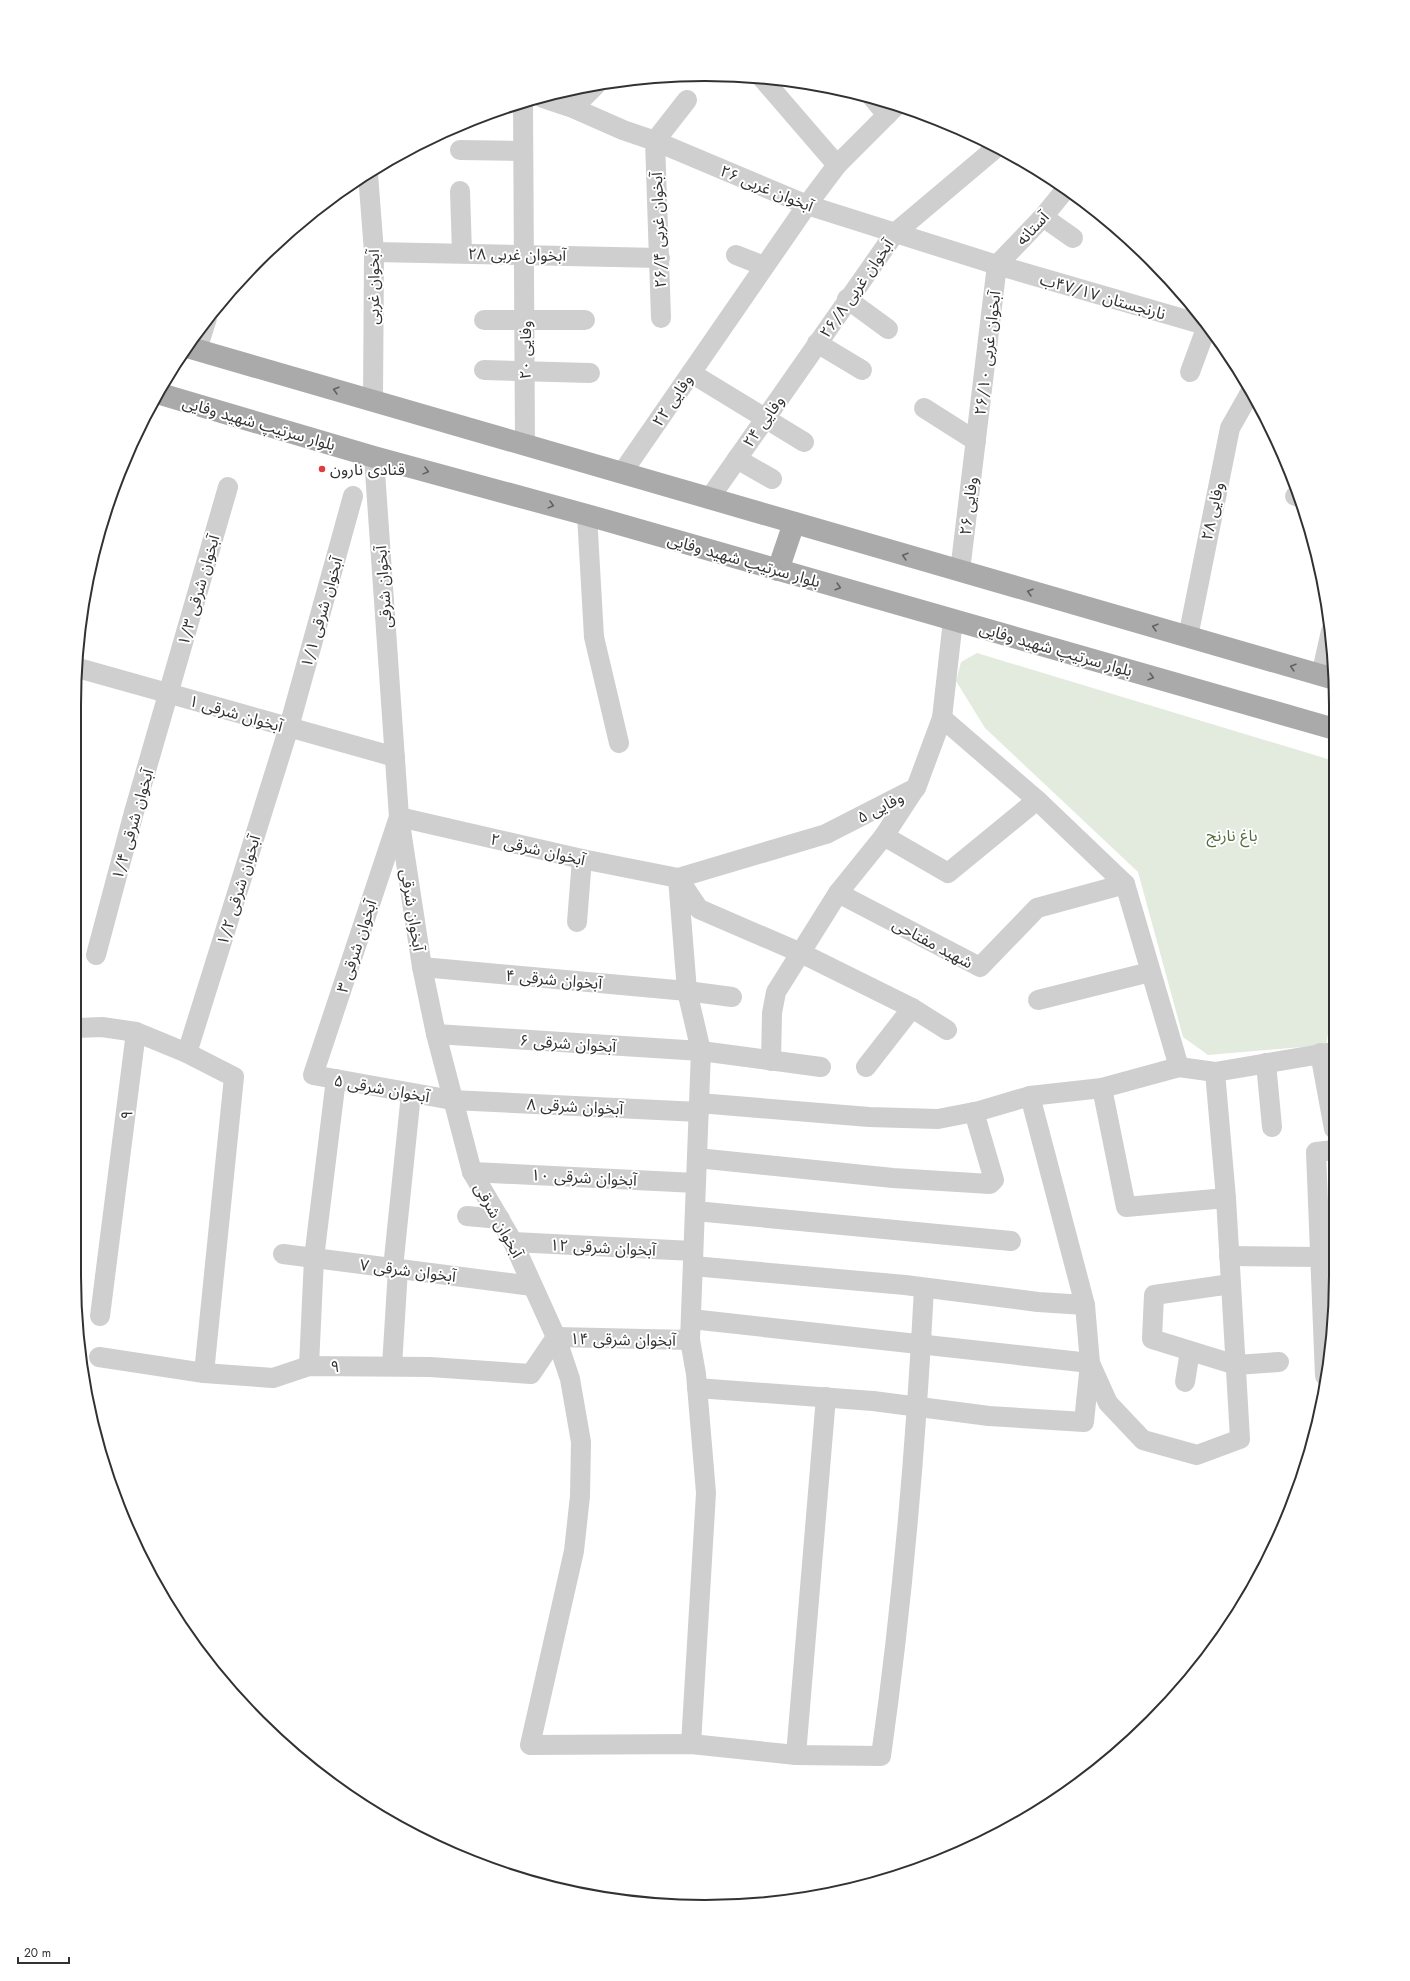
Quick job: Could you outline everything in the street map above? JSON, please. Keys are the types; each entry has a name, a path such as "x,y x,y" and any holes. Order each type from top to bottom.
{"main road":[{"path":"193,348 1326,677"},
{"name":"بلوار سرتیپ شهید وفایی","path":"164,395 374,457 587,515 1329,727"},
{"path":"778,570 794,523"}],"street":[{"path":"767,84 837,165"},
{"path":"573,108 589,92"},
{"name":"آبخوان غربی ۲۶","path":"550,100 573,108 623,130 655,141 807,205 997,265"},
{"path":"655,141 687,100"},
{"name":"وفایی ۲۰","path":"523,108 525,445"},
{"name":"وفایی ۲۲","path":"622,473 807,205 837,165 892,110"},
{"name":"آبخوان غربی ۲۶/۴","path":"655,141 661,318"},
{"path":"460,150 523,151"},
{"name":"آبخوان غربی ۲۶/۸","path":"817,343 895,233 992,151"},
{"name":"آبخوان غربی","path":"368,180 374,252 373,401"},
{"path":"460,191 462,253"},
{"name":"آستانه","path":"997,265 1043,217 1062,193"},
{"path":"1043,217 1073,238"},
{"name":"آبخوان غربی ۲۸","path":"374,252 660,258"},
{"path":"736,255 764,266"},
{"name":"نارنجستان ۴۷/۱۷ب","path":"997,265 1199,324"},
{"name":"آبخوان غربی ۲۶/۱۰","path":"976,442 997,265"},
{"path":"848,299 888,329"},
{"path":"484,320 585,320"},
{"path":"1190,372 1205,332"},
{"path":"817,343 862,370"},
{"name":"وفایی ۲۴","path":"709,499 817,343"},
{"path":"484,370 590,373"},
{"path":"691,373 804,442"},
{"name":"وفایی ۲۸","path":"1188,636 1230,428 1247,397"},
{"path":"924,408 976,442"},
{"name":"وفایی ۲۶","path":"960,571 976,442"},
{"name":"آبخوان شرقی","path":"374,457 399,817 422,966 436,1034 472,1172 513,1242 556,1337 570,1379 581,1442 580,1496 574,1551 530,1745 691,1744"},
{"path":"737,459 772,479"},
{"name":"آبخوان شرقی ۱/۳","path":"169,694 228,487"},
{"name":"آبخوان شرقی ۱/۱","path":"289,727 353,496"},
{"path":"587,515 594,637 619,743"},
{"name":"وفایی ۵","path":"678,878 826,834 916,788 942,718 953,620"},
{"path":"1326,677 1328,661"},
{"name":"آبخوان شرقی ۱","path":"82,669 395,757"},
{"name":"آبخوان شرقی ۱/۴","path":"96,955 134,812 169,694"},
{"path":"942,718 1037,800 1125,884 1179,1067 1215,1072 1327,1053 1329,1074"},
{"name":"آبخوان شرقی ۱/۲","path":"187,1053 289,727"},
{"path":"771,1061 772,1013 776,992 838,893 884,836 916,788"},
{"path":"884,836 948,873 1037,800"},
{"name":"آبخوان شرقی ۲","path":"399,817 582,859 678,878"},
{"name":"آبخوان شرقی ۳","path":"313,1075 399,817"},
{"path":"577,922 582,859"},
{"path":"678,878 699,909 801,953 912,1008 947,1030"},
{"path":"678,878 687,991 701,1051 690,1340 697,1388 706,1493 691,1744 796,1755 881,1756 896,1646 918,1406 924,1288"},
{"name":"شهید مفتاحی","path":"838,893 980,967 1037,908 1125,884"},
{"name":"آبخوان شرقی ۴","path":"422,966 687,991 732,997"},
{"path":"1038,1000 1150,972"},
{"path":"866,1067 912,1008"},
{"path":"81,1028 102,1027 136,1032 187,1053 234,1077 204,1373"},
{"name":"۹","path":"100,1316 136,1032"},
{"name":"آبخوان شرقی ۶","path":"436,1034 701,1051 822,1067"},
{"path":"1266,1063 1272,1127"},
{"name":"آبخوان شرقی ۸","path":"452,1100 699,1108 938,1119 974,1112 1030,1096 1102,1088 1179,1067"},
{"path":"1090,1363 1108,1403 1143,1440 1197,1455 1240,1439 1226,1198 1215,1072"},
{"name":"آبخوان شرقی ۵","path":"313,1075 411,1094 452,1100"},
{"path":"309,1366 314,1258 336,1079"},
{"path":"1102,1088 1126,1206 1226,1198"},
{"path":"392,1366 396,1268 411,1094"},
{"path":"697,1388 873,1400 988,1416 1084,1422 1090,1363 1086,1304 1030,1096"},
{"path":"697,1158 893,1178 990,1184 994,1180 974,1112"},
{"path":"1326,1336 1320,1257 1316,1152 1329,1151"},
{"name":"آبخوان شرقی ۱۰","path":"472,1172 696,1183"},
{"path":"695,1211 1011,1241"},
{"path":"467,1216 500,1219"},
{"name":"آبخوان شرقی ۱۲","path":"513,1242 693,1259 1038,1302 1086,1304"},
{"name":"آبخوان شرقی ۷","path":"283,1254 532,1286"},
{"path":"1229,1256 1320,1257"},
{"path":"1231,1284 1154,1295 1152,1339 1236,1365 1279,1362"},
{"path":"691,1319 1090,1363"},
{"name":"۹","path":"98,1357 204,1373 273,1378 309,1366 392,1366 531,1374 556,1337"},
{"name":"آبخوان شرقی ۱۴","path":"556,1337 690,1340"},
{"path":"1185,1382 1190,1351"},
{"path":"796,1755 826,1397"}],"green space":[{"name":"باغ نارنج","path":"977,653 1329,759 1329,1028 1326,1045 1208,1055 1183,1037 1138,872 985,728 956,681 961,662"}],"place":[{"name":"قنادی نارون","path":"322,469"}]}
